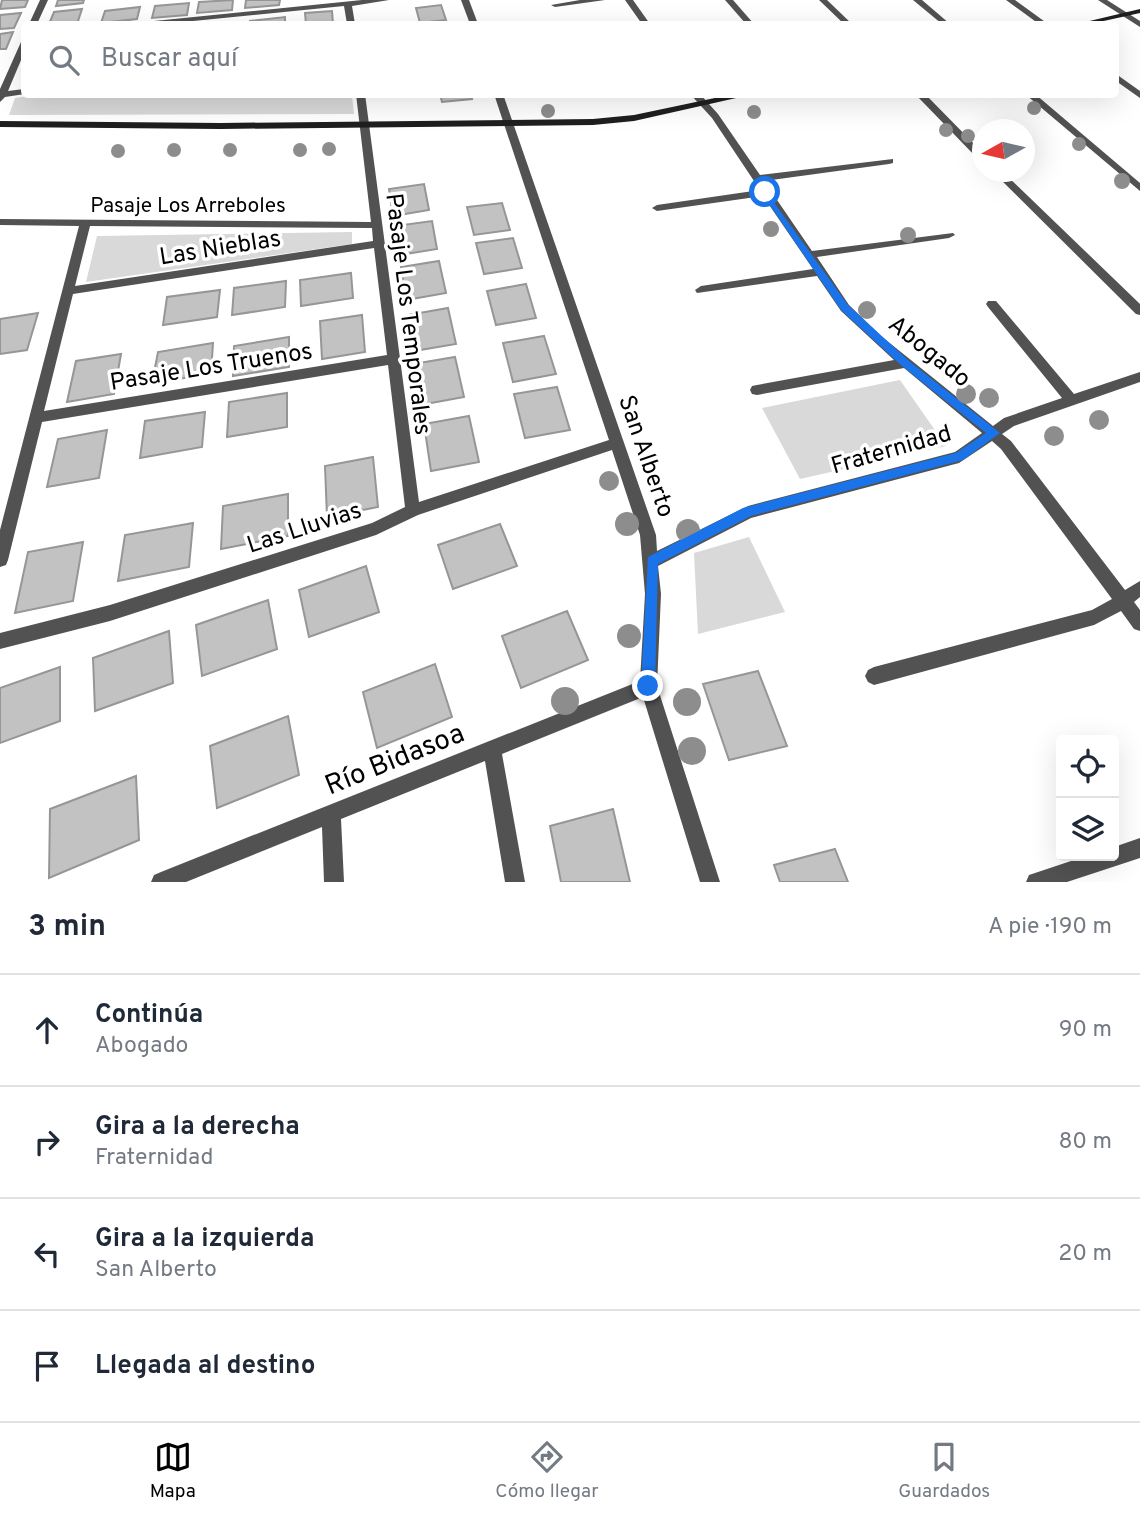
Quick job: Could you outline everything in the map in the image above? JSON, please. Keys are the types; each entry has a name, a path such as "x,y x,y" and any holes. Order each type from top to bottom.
{"main road":[{"path":"1095,21 1140,11"},
{"path":"0,124 613,121 732,98"}],"street":[{"path":"34,21 44,0"},
{"path":"175,21 385,0"},
{"path":"465,0 473,21"},
{"path":"555,5 601,0"},
{"path":"629,0 644,21"},
{"path":"729,0 747,21"},
{"path":"823,0 845,21"},
{"path":"916,0 942,21"},
{"path":"1010,0 1040,21"},
{"path":"1102,0 1140,25"},
{"path":"348,4 351,21"},
{"path":"1,97 21,51"},
{"path":"1119,80 1140,95"},
{"path":"1,97 21,93"},
{"name":"Pasaje Los Temporales","path":"360,98 413,510"},
{"name":"San Alberto","path":"499,98 648,535 652,561 648,686 710,882"},
{"name":"Abogado","path":"698,98 845,307 906,363 995,433 1140,623"},
{"path":"923,98 972,147"},
{"path":"1034,98 1140,188"},
{"path":"757,179 889,161"},
{"path":"1008,182 1140,311"},
{"path":"657,208 765,192"},
{"name":"Pasaje Los Arreboles","path":"0,222 376,225"},
{"path":"0,560 85,223"},
{"path":"807,255 949,235"},
{"name":"Las Nieblas","path":"68,291 379,244"},
{"path":"701,290 818,272"},
{"path":"992,304 1072,401"},
{"name":"Pasaje Los Truenos","path":"36,418 393,359"},
{"path":"757,390 906,363"},
{"name":"Fraternidad","path":"652,561 748,512 959,457 1009,422 1140,377"},
{"name":"Las Lluvias","path":"0,641 110,613 376,528 413,510 617,443"},
{"path":"874,676 1094,617 1140,588"},
{"name":"Río Bidasoa","path":"165,881 648,686"},
{"path":"492,749 515,882"},
{"path":"331,814 334,882"},
{"path":"1036,882 1140,848"}],"shaded area":[{"path":"15,98 352,98 354,114 9,115"},
{"path":"352,232 352,244 86,282 97,236"},
{"path":"900,380 946,446 800,479 762,408"},
{"path":"749,537 785,612 698,634 694,553"}],"building":[{"path":"2,0 28,0 25,7 0,9"},
{"path":"58,0 84,0 83,3 56,6"},
{"path":"233,0 232,10 197,13 199,2"},
{"path":"246,0 280,0 279,5 245,8"},
{"path":"189,3 187,15 152,18 155,6"},
{"path":"441,5 446,20 419,21 416,8"},
{"path":"140,7 137,19 102,21 105,11"},
{"path":"82,9 78,21 50,21 54,12"},
{"path":"332,11 333,21 306,21 305,13"},
{"path":"21,13 14,28 0,29 0,15"},
{"path":"285,17 285,21 250,21"},
{"path":"13,32 6,49 0,49 0,34"},
{"path":"441,98 472,99 442,102"},
{"path":"424,184 429,210 393,216 389,189"},
{"path":"502,203 510,230 474,235 467,207"},
{"path":"432,221 437,249 400,255 395,226"},
{"path":"513,238 522,268 484,274 476,243"},
{"path":"439,261 446,293 406,300 401,267"},
{"path":"351,273 353,298 301,306 300,280"},
{"path":"286,281 285,307 232,315 234,288"},
{"path":"526,284 536,318 496,325 487,291"},
{"path":"220,290 217,317 163,325 167,297"},
{"path":"448,308 456,344 414,351 408,315"},
{"path":"38,313 27,350 0,354 0,319"},
{"path":"362,315 365,352 322,359 320,321"},
{"path":"544,336 556,374 513,382 503,343"},
{"path":"289,337 289,367 233,376 234,346"},
{"path":"213,343 211,374 152,383 158,352"},
{"path":"121,354 114,394 67,402 76,361"},
{"path":"455,357 464,397 420,405 413,364"},
{"path":"557,387 570,430 525,438 514,394"},
{"path":"287,393 287,427 227,437 229,402"},
{"path":"205,412 202,447 140,458 145,421"},
{"path":"469,416 479,462 431,471 424,424"},
{"path":"107,430 99,478 47,487 58,439"},
{"path":"373,457 378,507 327,517 325,466"},
{"path":"288,494 288,536 221,549 223,506"},
{"path":"193,523 189,567 118,581 125,535"},
{"path":"500,524 517,566 453,589 438,545"},
{"path":"83,542 73,601 15,613 28,552"},
{"path":"366,566 379,612 309,637 299,590"},
{"path":"268,600 277,649 202,676 196,625"},
{"path":"567,611 588,660 521,688 502,636"},
{"path":"169,631 173,683 95,711 93,658"},
{"path":"435,664 452,717 377,748 363,692"},
{"path":"60,667 60,721 0,743 0,688"},
{"path":"758,671 787,746 729,760 703,684"},
{"path":"288,716 299,775 217,808 210,746"},
{"path":"136,776 139,840 49,878 50,809"},
{"path":"613,809 630,882 561,882 550,826"},
{"path":"835,849 848,882 780,882 774,865"}],"route":[{"path":"648,686 652,561 748,512 959,457 978,447 995,433 877,339 845,307 765,192"}]}
